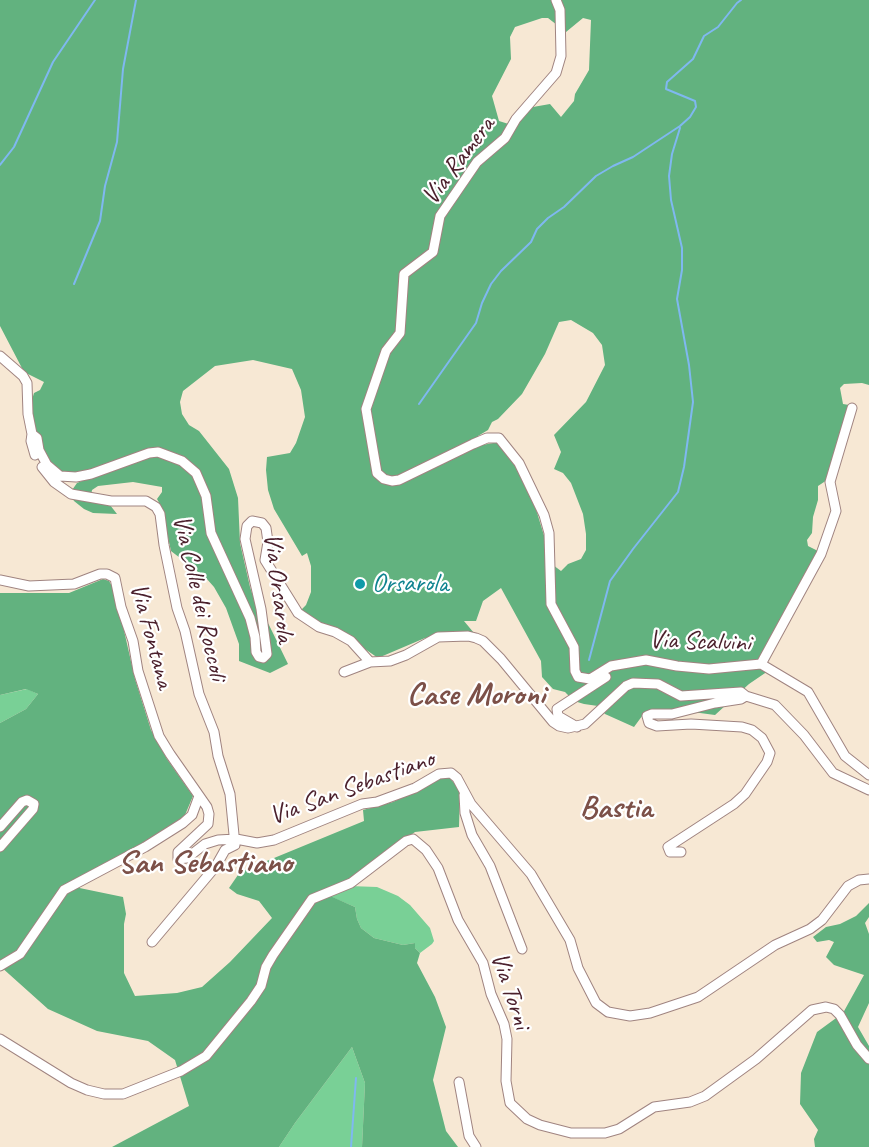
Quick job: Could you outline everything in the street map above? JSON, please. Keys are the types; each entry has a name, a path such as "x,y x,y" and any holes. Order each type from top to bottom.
{"street":[{"name":"Via Ramera","path":"556,0 560,10 561,56 556,73 516,118 505,138 477,162 440,216 433,252 404,274 400,333 386,351 366,409 377,473 384,479 392,481 399,480 472,444 487,438 499,438 519,463 544,515 549,533 551,604 574,647 575,674 581,679 590,679 611,666 622,665"},
{"name":"Via Colle dei Roccoli","path":"0,356 25,380 31,441 37,459 54,482 71,494 111,501 146,501 156,507 160,514 177,608 230,794 236,839"},
{"path":"761,664 821,554 836,512 831,482 852,408"},
{"name":"Via Orsarola","path":"32,434 37,438 39,450 47,465 60,476 76,477 91,474 149,453 158,452 182,461 196,473 206,496 211,533 250,618 259,657 263,658 267,654 261,609 245,539 247,526 252,521 262,523 266,528 268,542 265,560 298,613 319,627 335,632 351,641 370,662"},
{"name":"Via Fontana","path":"0,580 39,586 74,584 100,574 107,574 115,578 121,607 133,641 138,671 159,736 206,805"},
{"path":"344,672 370,662 390,661 438,638 468,636 483,641 501,659 553,722 568,728 585,724 626,686 633,683 658,684 681,696 741,692 746,696 776,705 804,735 834,773 869,790"},
{"name":"Via Scalvini","path":"577,727 558,716 557,709 622,665 646,660 709,669 761,664 808,692 845,756 869,775"},
{"path":"681,852 670,852 668,847 734,804 745,794 767,762 770,753 762,738 752,730 742,727 698,724 657,726 649,723 647,716 672,714 746,696"},
{"name":"Via San Sebastiano","path":"206,805 209,814 208,824 178,852 178,859 187,858 205,844 219,840 236,839 257,843 274,840 362,804 377,802 415,788 439,774 451,773 457,778 471,804 531,874 570,940 578,968 597,1003 608,1012 617,1015 650,1013 698,997 775,945 810,929 822,920 848,886 859,880 869,879"},
{"path":"464,792 468,826 491,869 522,949"},
{"path":"0,966 20,954 64,890 183,823 192,814 199,796"},
{"path":"0,827 22,802 32,801 33,809 0,847"},
{"path":"152,942 216,866 225,850 235,845 236,839"},
{"name":"Via Torni","path":"0,1040 71,1083 104,1094 123,1094 181,1071 206,1056 251,1001 261,986 266,967 273,955 312,899 351,884 412,839 438,868 458,920 483,963 507,1039 506,1081 510,1103 527,1119 540,1125 572,1133 605,1133 619,1129 654,1107 690,1102 705,1096 756,1059 812,1010 826,1007 834,1009 840,1015 857,1046 869,1059"},
{"path":"459,1082 469,1136 476,1147"}],"green space":[{"path":"0,0 869,0 869,385 844,384 840,388 843,404 849,405 827,480 818,486 812,533 807,540 808,546 818,551 761,655 771,669 749,684 715,715 645,712 634,727 605,714 598,706 574,701 565,692 553,689 542,677 541,661 501,588 483,601 476,621 464,621 474,633 425,638 378,658 352,640 302,617 300,611 306,605 311,592 311,566 307,553 302,556 274,509 268,490 266,470 267,457 290,453 296,443 305,417 301,390 292,369 253,360 215,366 183,391 180,402 182,414 189,425 199,431 229,469 238,498 240,543 250,587 256,605 269,625 288,664 270,673 239,661 239,644 226,608 214,587 171,551 161,506 157,499 162,492 162,487 133,482 98,486 92,490 91,496 110,505 117,514 93,513 74,501 70,493 77,483 89,478 62,475 50,464 37,438 31,403 34,393 40,390 44,382 24,372 0,326","holes":["548,18 566,32 583,18 591,20 589,70 575,94 574,101 561,117 550,104 533,107 515,126 499,121 492,96 511,59 510,37 515,27","571,320 593,333 602,345 605,365 586,402 554,435 561,452 554,469 563,473 571,483 583,514 586,534 586,550 581,559 568,564 561,571 553,565 535,506 518,466 499,442 482,445 478,436 488,430 492,422 498,419 522,394 545,354 559,322"]},
{"path":"103,579 109,581 115,591 135,679 151,730 167,759 193,796 185,815 169,828 136,849 65,885 123,897 126,914 124,973 135,996 177,993 202,987 230,962 272,918 259,901 237,894 229,888 240,872 364,821 363,810 393,802 441,778 449,777 460,790 459,827 415,832 328,895 355,907 361,928 374,938 403,945 415,943 415,948 420,953 417,963 435,997 446,1027 433,1080 446,1131 458,1147 362,1147 365,1083 352,1047 279,1147 112,1147 189,1106 175,1060 148,1041 97,1031 48,1009 0,966 0,723 26,709 38,694 26,689 0,695 0,593 69,593"},
{"path":"27,689 38,694 26,709 0,723 0,695"},
{"path":"349,886 377,887 398,896 410,905 430,928 434,941 432,944 420,953 415,948 415,943 403,945 374,938 361,928 355,907 327,895"},
{"path":"869,903 869,917 865,923 869,934 869,1003 858,1027 869,1046 869,1147 815,1147 814,1139 818,1130 800,1104 801,1073 817,1032 843,1013 864,975 834,965 826,957 834,942 829,940 817,942 813,937 826,927 840,924 856,916"},
{"path":"352,1047 365,1083 362,1147 279,1147 295,1123"}],"waterway":[{"path":"0,165 14,147 53,62 95,0"},
{"path":"74,284 100,221 105,186 117,142 123,69 136,0"},
{"path":"419,404 476,323 491,284 531,242 537,229 596,176 633,157 690,117 696,107 695,101 666,89 667,82 693,59 704,36 718,27 741,0"},
{"path":"589,660 610,581 678,492 684,467 693,402 677,299 682,270 682,248 671,200 669,176 672,154 680,128"},
{"path":"351,1147 356,1078"}],"place":[{"name":"Orsarola","path":"360,584"}],"district":[{"name":"Case Moroni","path":"476,696"},
{"name":"Bastia","path":"616,809"},
{"name":"San Sebastiano","path":"205,864"}]}
